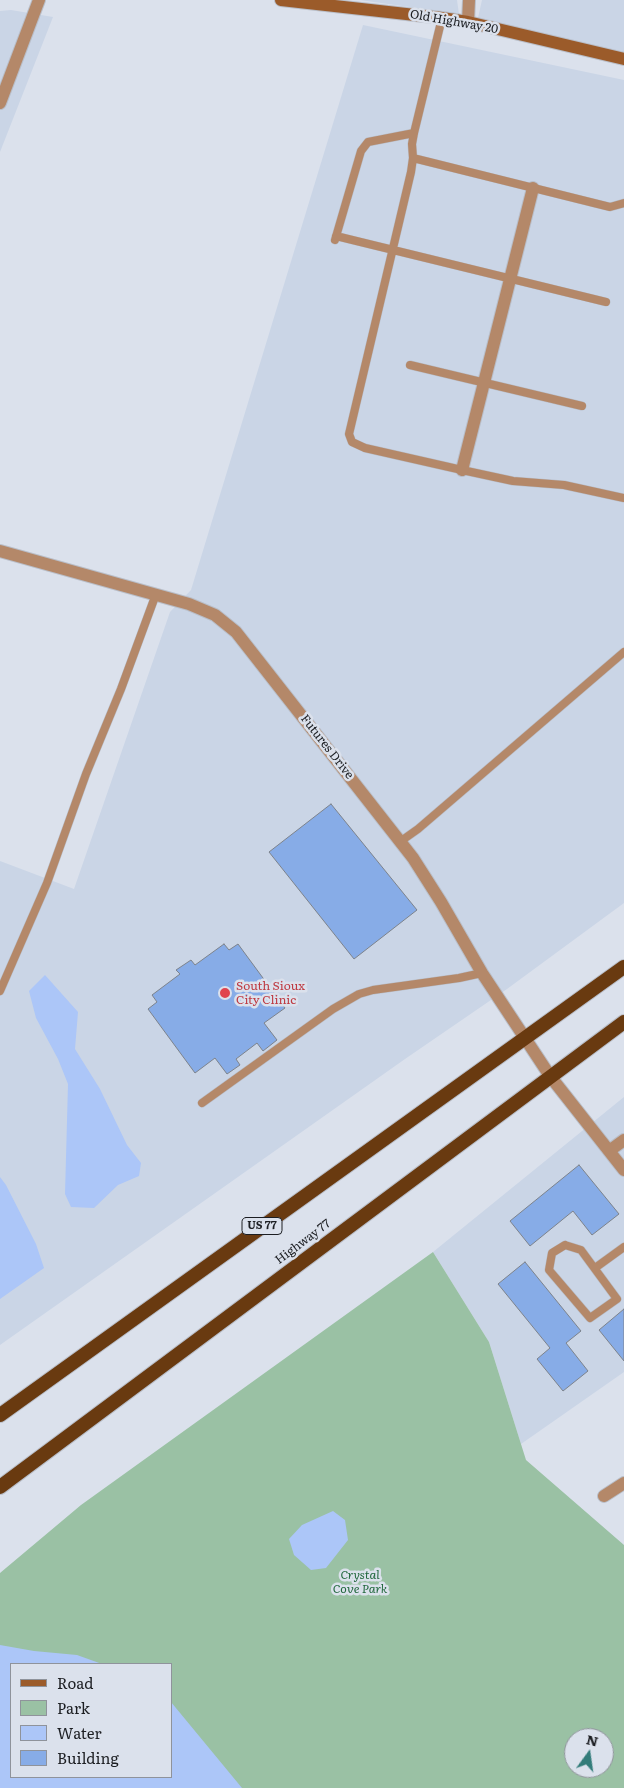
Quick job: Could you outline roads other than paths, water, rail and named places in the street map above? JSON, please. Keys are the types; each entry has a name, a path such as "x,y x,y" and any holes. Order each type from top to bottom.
{"highway":[{"name":"US 77","path":"0,1414 624,966"},
{"name":"Highway 77","path":"0,1487 624,1022"}],"main road":[{"name":"Old Highway 20","path":"281,0 468,22 624,58"}],"street":[{"path":"0,103 39,0"},
{"path":"468,22 469,0"},
{"path":"462,470 533,188"},
{"name":"Futures Drive","path":"0,551 189,604 211,613 236,632 400,841 431,886 482,973 550,1076 624,1170"},
{"path":"609,1152 624,1140"},
{"path":"604,1496 624,1483"}],"lane":[{"path":"442,18 414,133 412,144 414,158 349,434 352,442 366,448 513,481 564,485 624,498"},
{"path":"414,133 368,142 361,151 335,238 393,250 606,302"},
{"path":"414,158 610,207 624,203"},
{"path":"410,365 582,406"},
{"path":"0,991 47,883 86,774 121,689 156,594"},
{"path":"400,841 418,829 624,652"},
{"path":"202,1104 333,1009 359,994 373,990 482,973"},
{"path":"565,1245 581,1250 595,1268 617,1299 590,1318 549,1270 552,1253 565,1245"},
{"path":"595,1268 624,1247"}],"water":[{"path":"45,975 78,1012 75,1049 100,1089 127,1145 141,1163 139,1176 118,1185 94,1208 71,1207 65,1194 68,1084 58,1059 36,1018 29,991"},
{"path":"0,1177 36,1244 44,1268 0,1299"},
{"path":"333,1511 345,1520 348,1540 326,1568 311,1570 294,1555 289,1539 302,1525"},
{"path":"0,1645 34,1651 77,1655 99,1663 10,1663 10,1778 172,1778 172,1703 242,1788 0,1788"}],"place":[{"name":"South Sioux City Clinic","path":"225,993"}],"park label":[{"name":"Crystal Cove Park","path":"360,1582"}]}
